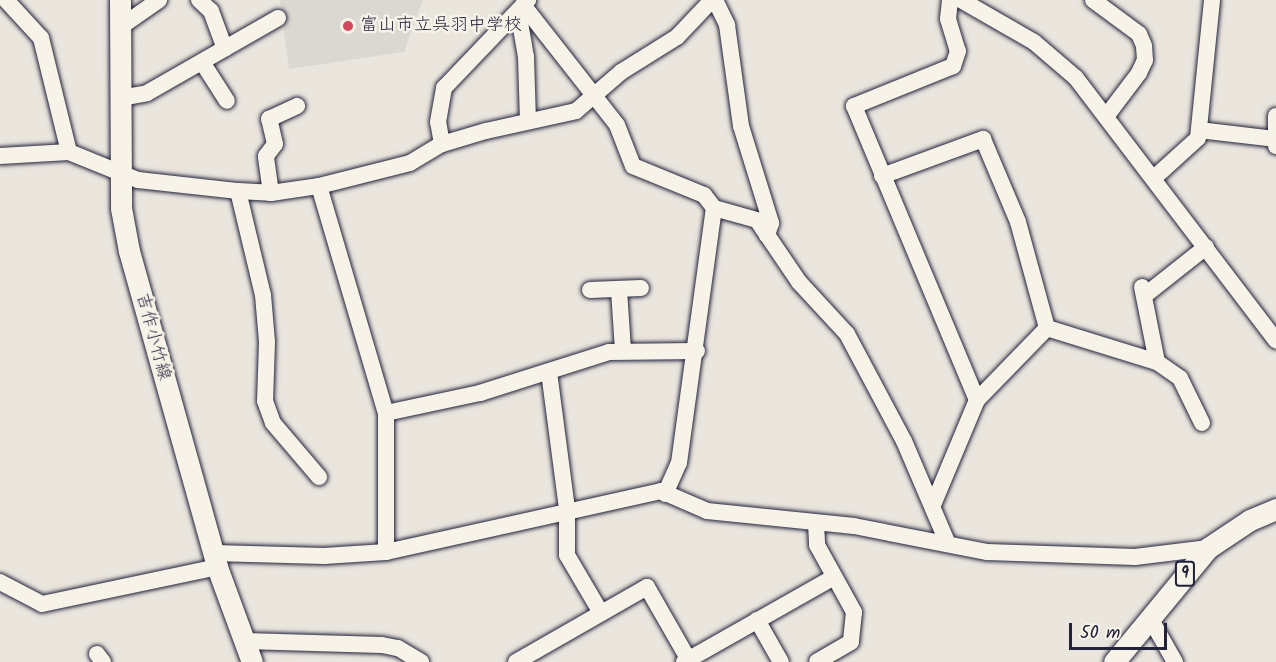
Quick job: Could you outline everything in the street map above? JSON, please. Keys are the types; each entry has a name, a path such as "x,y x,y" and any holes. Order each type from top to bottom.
{"main road":[{"name":"吉作小竹線","path":"120,0 121,208 129,251 215,560 252,662"},
{"name":"9","path":"1114,662 1208,548 1250,520 1276,509"}],"street":[{"path":"6,0 41,38 69,152"},
{"path":"119,28 159,0"},
{"path":"199,0 211,11 225,49"},
{"path":"0,156 69,152 138,180 238,191 271,193 319,186 410,164 442,144 528,119 559,117 576,111 597,96 621,72 677,37 714,0 727,25 741,126 771,223 767,235"},
{"path":"950,0 948,19 958,51 953,66 854,106 977,400"},
{"path":"961,0 1034,42 1076,78 1107,114 1276,341"},
{"path":"1093,0 1139,34 1144,46 1145,60 1139,73 1107,114"},
{"path":"1154,178 1198,138 1212,0"},
{"path":"523,5 597,96 617,125 633,166 704,195 714,208 757,220 799,282 847,334 933,505 947,542"},
{"path":"523,5 528,119"},
{"path":"442,144 438,122 444,88 523,5"},
{"path":"120,98 147,93 278,18"},
{"path":"202,62 227,101"},
{"path":"271,193 266,156 275,144 270,119 297,106"},
{"path":"1199,130 1275,142 1276,116"},
{"path":"882,176 983,139 1018,222 1047,328"},
{"path":"319,186 386,413 386,552"},
{"path":"238,191 263,295 267,342 265,401 273,423 319,477"},
{"path":"665,494 679,463 697,351 714,208"},
{"path":"1157,362 1143,291 1206,247"},
{"path":"590,290 641,288"},
{"path":"620,290 623,350"},
{"path":"933,505 977,400 1047,328"},
{"path":"1047,328 1157,362 1180,378 1203,423"},
{"path":"386,413 480,393 623,350 697,351"},
{"path":"549,372 567,509 567,555 601,613"},
{"path":"0,582 42,604 215,560 386,552 567,509 661,491 707,511 816,523 947,542 987,552 1078,558 1135,557 1208,548"},
{"path":"816,523 817,545 854,612 851,642 817,662"},
{"path":"516,662 647,587 687,661 834,577"},
{"path":"1150,618 1175,662"},
{"path":"757,620 781,662"},
{"path":"245,641 382,645 398,648 422,662"}],"shaded area":[{"name":"富山市立呉羽中学校","path":"280,0 423,0 404,52 289,69"}],"place":[{"name":"富山市立呉羽中学校","path":"348,26"}]}
